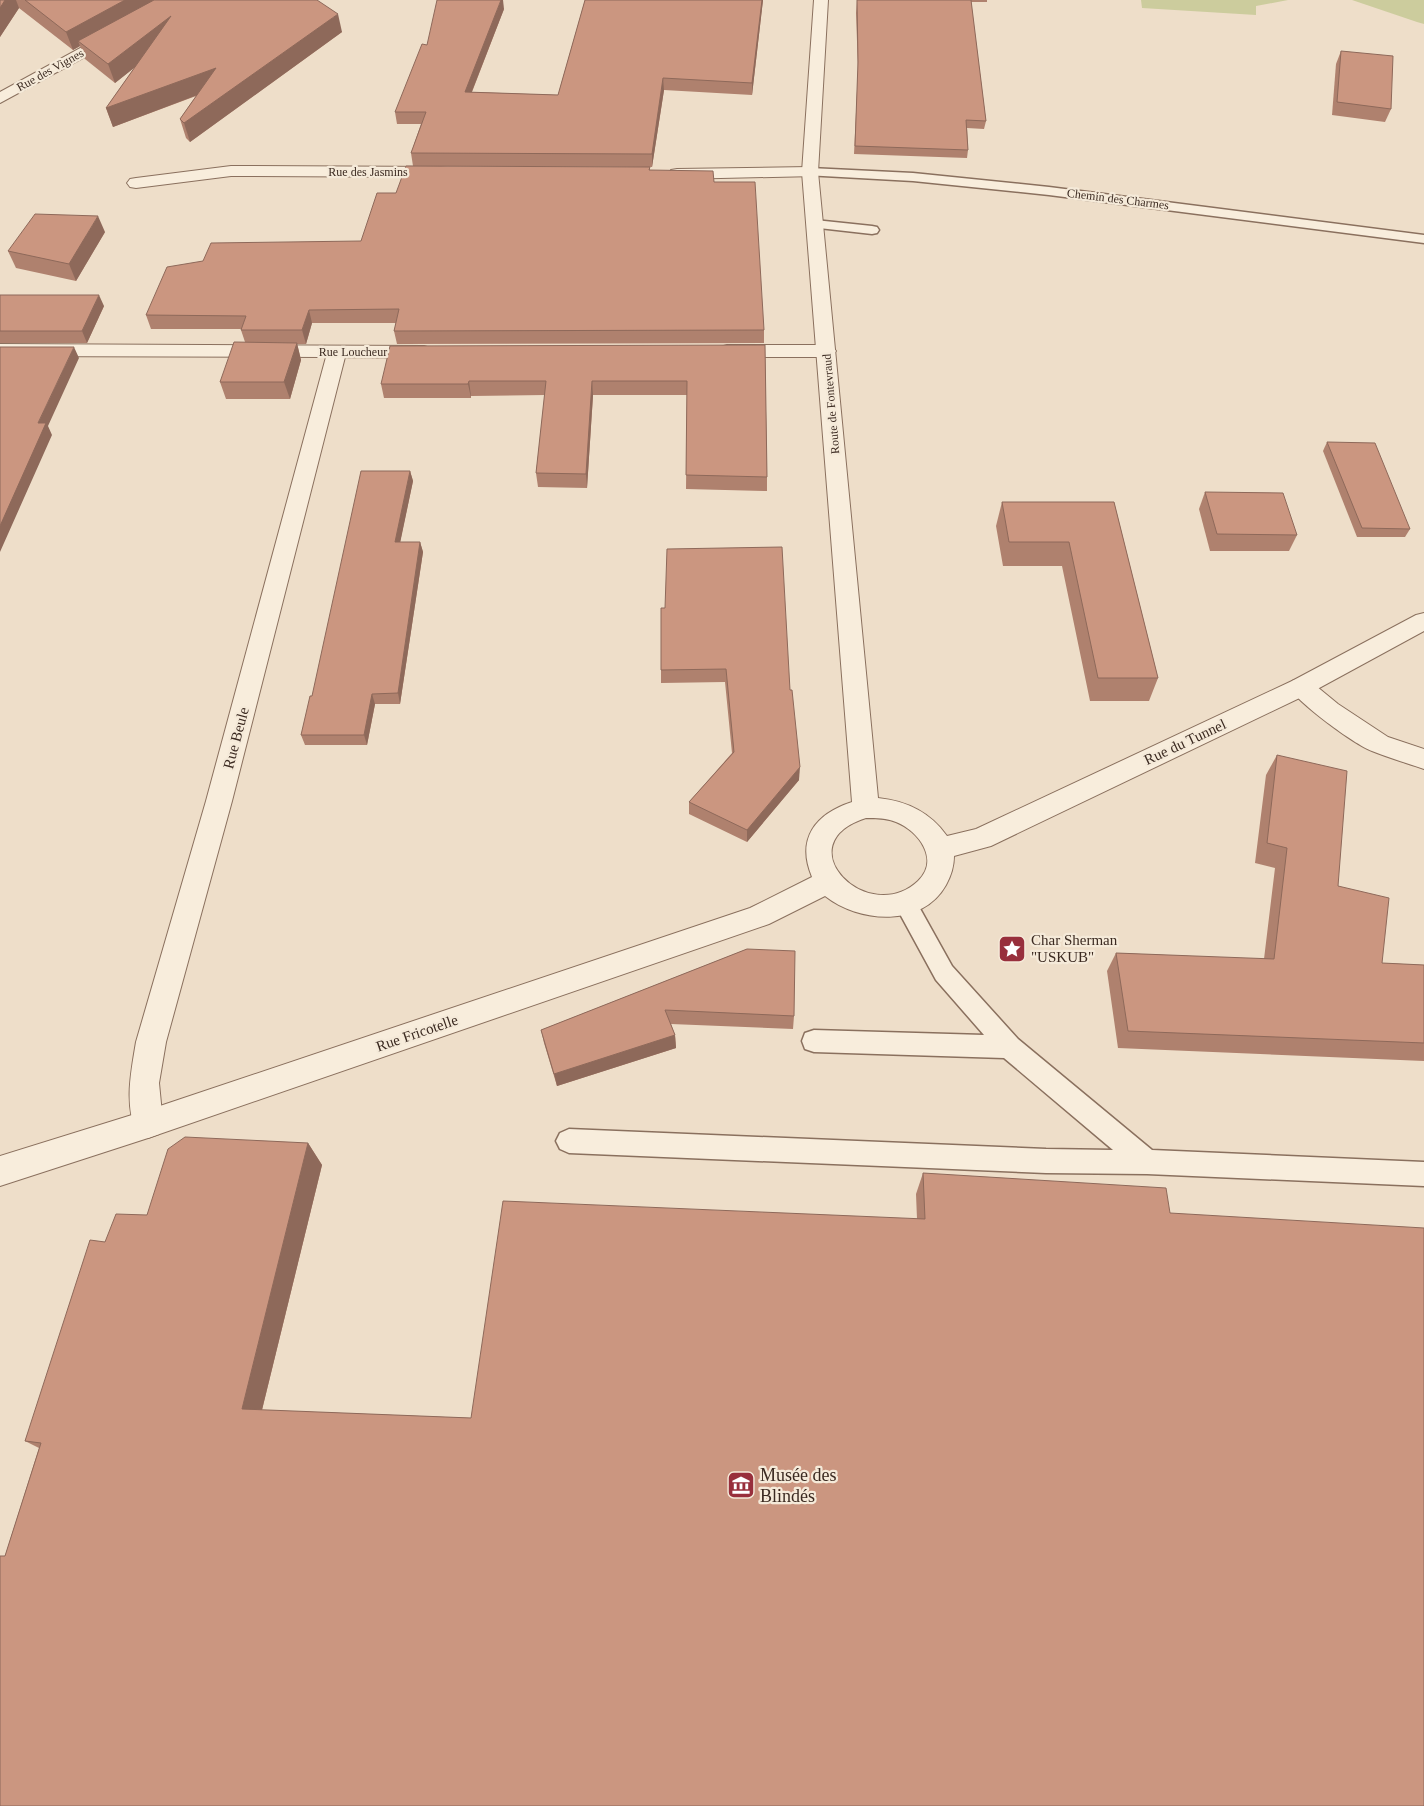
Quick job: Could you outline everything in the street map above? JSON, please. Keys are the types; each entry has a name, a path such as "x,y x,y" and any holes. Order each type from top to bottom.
{"street":[{"name":"Rue des Vignes","path":"0,98 179,0"},
{"name":"Route de Fontevraud","path":"821,0 810,172 866,808"},
{"name":"Rue des Jasmins","path":"136,183 231,171 458,172"},
{"path":"664,174 810,172"},
{"name":"Rue Loucheur","path":"1,351 446,352"},
{"path":"713,351 826,351"},
{"name":"Rue Beule","path":"148,1124 144,1083 151,1042 220,801 337,352"},
{"name":"Rue du Tunnel","path":"940,848 982,838 1301,687 1424,621"},
{"path":"1301,687 1329,711 1379,744 1424,759"},
{"path":"866,808 882,808 899,812 915,819 928,830 940,848 939,871 932,884 921,896 906,903 884,906 863,904 843,895 828,882 820,866 818,850 823,835 833,822 848,813 866,808"},
{"name":"Rue Fricotelle","path":"0,1171 148,1124 759,916 828,882"}],"lane":[{"name":"Chemin des Charmes","path":"810,172 913,177 1049,191 1424,238"},
{"path":"814,224 872,230"},
{"path":"906,903 944,973 1009,1047 1148,1162"},
{"path":"814,1041 1009,1047"},
{"path":"569,1141 1046,1161 1148,1162 1424,1174"}],"green space":[{"path":"1141,0 1288,0 1256,6 1256,15 1142,8"},
{"path":"1352,0 1424,0 1424,24 1417,22"}],"building":[{"path":"0,0 5,0 0,8"},
{"path":"25,0 125,0 66,32"},
{"path":"154,0 317,0 338,14 184,123 180,119 216,68 106,108 171,16 108,64 78,41"},
{"path":"437,0 501,0 465,92 558,95 585,0 762,0 752,83 663,78 652,154 411,153 426,112 395,112 422,44 427,45"},
{"path":"857,0 971,0 986,121 966,120 968,150 855,146 858,62"},
{"path":"1341,51 1393,56 1391,109 1337,102"},
{"path":"406,166 650,167 649,170 713,171 714,182 755,182 764,330 394,331 399,309 309,310 302,330 241,330 246,316 146,315 167,267 203,261 211,243 361,241 377,193 396,193"},
{"path":"35,214 98,216 69,264 8,251"},
{"path":"0,295 99,295 82,331 0,331"},
{"path":"234,342 297,343 284,382 220,382"},
{"path":"765,345 767,477 686,475 687,381 592,381 586,474 536,473 546,381 469,381 468,384 381,384 390,346"},
{"path":"0,347 74,347 38,423 46,423 0,526"},
{"path":"1327,442 1375,443 1410,529 1362,528"},
{"path":"361,471 410,471 395,542 420,542 398,693 372,694 364,735 301,735 310,696 312,696"},
{"path":"1205,492 1283,493 1297,535 1217,534"},
{"path":"1002,502 1114,502 1158,678 1098,678 1069,542 1009,542"},
{"path":"782,547 790,690 792,690 800,767 747,830 689,802 734,752 726,669 661,670 661,608 665,608 667,549"},
{"path":"1277,755 1347,771 1338,886 1389,898 1382,963 1424,965 1424,1043 1128,1031 1116,953 1274,959 1287,848 1267,843"},
{"path":"747,949 795,951 794,1016 665,1010 675,1035 554,1074 541,1030"},
{"name":"Musée des Blindés","path":"185,1137 308,1143 242,1409 471,1418 503,1201 925,1219 923,1173 1166,1188 1170,1213 1424,1228 1424,1806 0,1806 0,1556 5,1556 41,1443 25,1441 90,1240 105,1242 116,1214 147,1215 168,1149"}],"place":[{"name":"Char Sherman \"USKUB\"","path":"1012,949"},
{"name":"Musée des Blindés","path":"741,1485"}]}
